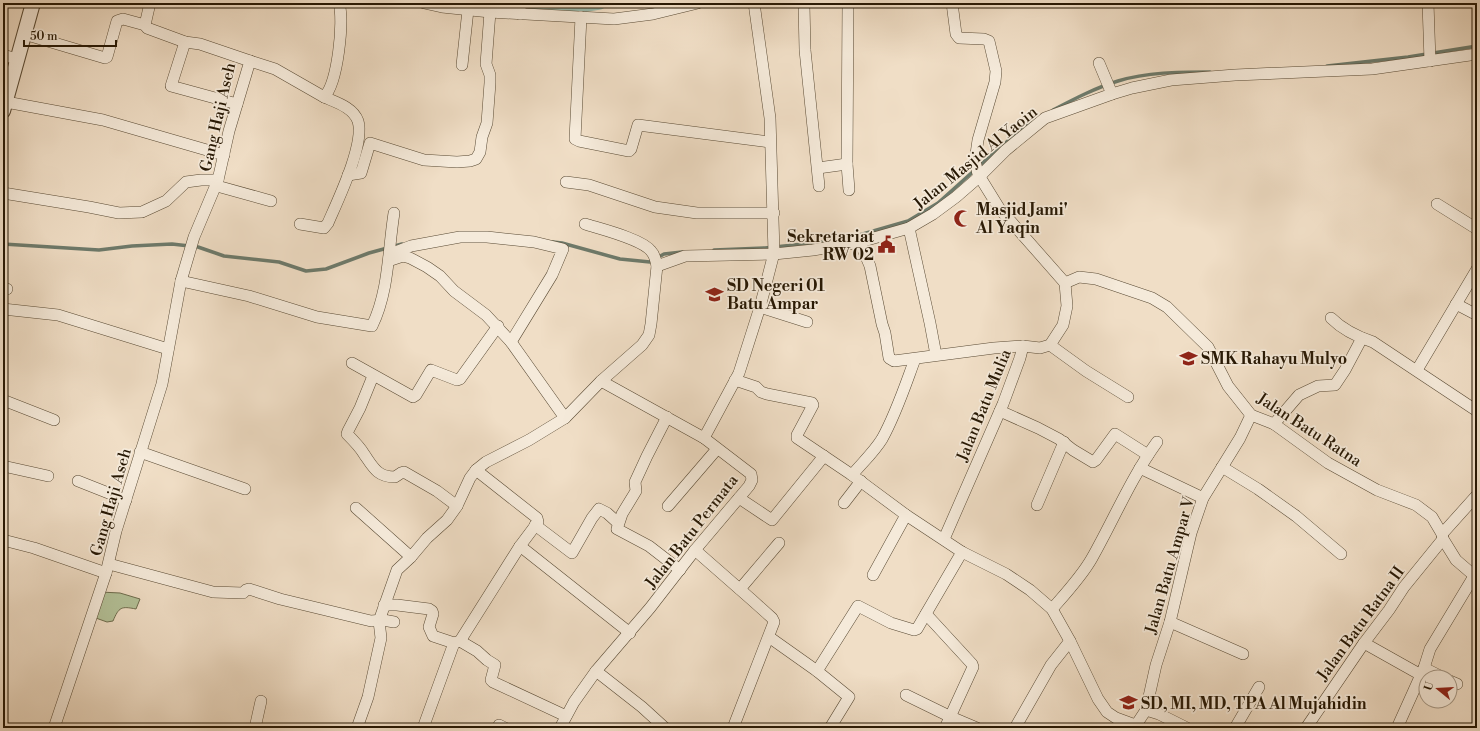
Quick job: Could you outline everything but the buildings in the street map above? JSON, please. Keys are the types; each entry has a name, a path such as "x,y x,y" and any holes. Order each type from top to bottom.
{"street":[{"path":"33,3 4,106 103,120 224,155"},
{"path":"145,25 150,3"},
{"path":"324,97 328,91 339,52 342,29 339,3"},
{"path":"424,3 442,7 490,12 520,9 581,17 614,19 654,14 698,3"},
{"path":"704,438 739,373 760,307 774,254 775,238 770,118 754,3"},
{"path":"806,3 804,5 805,50 819,186"},
{"path":"848,3 847,164 849,190"},
{"path":"952,3 956,34 959,38 984,39 989,41 996,72 995,82 978,140 975,161 978,174 999,208 1065,283 1067,306 1063,325 1050,345 1086,371 1128,397"},
{"path":"1428,3 1429,56"},
{"path":"462,65 468,10"},
{"path":"348,176 361,173 370,143 424,160 457,162 476,159 480,152 482,137 487,123 490,75 486,64 490,12"},
{"path":"581,17 575,139 629,151 631,149 638,125 770,142"},
{"name":"Gang Haji Aseh","path":"24,34 105,58 107,57 117,21 122,19 145,25 151,30 185,42 200,44 250,61 229,131 218,183 194,237 181,281 162,384 116,531 107,568 54,728"},
{"path":"185,42 171,86 237,104"},
{"name":"Jalan Masjid Al Yaoin","path":"656,261 685,256 774,254 813,250 860,241 909,228 933,214 1045,118 1110,88 1171,80 1235,75 1372,69 1429,56 1477,54"},
{"path":"3,55 17,59"},
{"path":"250,61 275,69 324,97 349,109 358,120 359,137 348,176 335,208 324,228 300,224"},
{"path":"1099,63 1110,88"},
{"path":"818,168 847,164"},
{"path":"3,193 89,206 119,213 142,212 166,201 186,182 202,180 218,183 271,201"},
{"path":"566,182 589,185 655,207 697,213 774,213"},
{"path":"1436,204 1477,229"},
{"path":"181,281 249,296 317,317 372,326 379,311 384,292 386,270 389,258 389,242 394,213"},
{"path":"357,728 368,697 380,638 390,605 397,570 411,557 427,538 447,520 457,506 470,478 476,470 486,462 529,440 565,418 601,381 642,345 649,335 656,261 650,250 628,237 585,224"},
{"path":"909,228 936,355"},
{"path":"389,258 393,253 411,246 460,237 487,237 519,240 563,249 552,275 511,342"},
{"path":"860,241 870,266 889,358 894,361 994,348 1023,346"},
{"path":"389,258 403,256 427,267 440,276 454,291 486,315 498,326 511,342 565,418"},
{"path":"1417,370 1477,270"},
{"name":"Jalan Batu Ratna","path":"1065,283 1079,277 1096,279 1152,298 1167,307 1208,347 1228,386 1251,415 1274,424 1328,462 1377,490 1416,505 1432,517 1456,560 1476,577"},
{"path":"1456,304 1477,315"},
{"path":"760,307 807,322"},
{"path":"3,309 58,315 168,349"},
{"path":"1331,318 1337,324 1362,338 1373,342 1417,370 1477,411"},
{"path":"352,363 413,397 416,395 432,370 459,380 498,326"},
{"path":"1274,424 1299,395 1318,386 1335,385 1362,338"},
{"name":"Jalan Batu Mulia","path":"944,539 1000,411 1023,346 1040,348 1050,345"},
{"path":"844,503 886,430 897,407 915,359"},
{"path":"373,376 360,408 347,434 365,455 368,461 384,476 396,477 401,472 404,472 437,491 457,506"},
{"path":"735,380 756,387 761,392 767,394 812,403 797,436 857,478 906,515 962,552 917,629 914,630 891,623 858,606 817,671"},
{"name":"Jalan Batu Permata","path":"560,728 574,702 596,671 630,633 695,550 749,486 752,480 751,474 704,438 601,381"},
{"path":"3,400 54,420"},
{"path":"1000,411 1038,428 1064,442 1073,450 1093,462 1115,434 1148,454"},
{"name":"Jalan Batu Ampar V","path":"962,552 1006,574 1030,590 1052,609 1070,641 1098,700 1106,712 1135,727 1146,710 1156,665 1170,622 1191,533 1203,498 1240,438 1251,415"},
{"path":"667,418 635,482 636,492 622,514 617,529 649,546 680,570"},
{"path":"1037,505 1064,442"},
{"path":"1052,609 1092,559 1140,468 1157,442"},
{"path":"668,506 717,449"},
{"path":"140,452 245,489"},
{"path":"739,498 772,520 824,456"},
{"path":"3,466 48,476"},
{"path":"1222,467 1258,489 1296,516 1342,554"},
{"path":"1140,468 1203,498"},
{"path":"423,728 457,642 520,546 538,522 537,518 476,470"},
{"path":"78,481 126,500"},
{"name":"Jalan Batu Ratna II","path":"1306,728 1364,643 1389,610 1404,586 1477,495"},
{"path":"356,508 411,557"},
{"path":"535,525 572,553 592,518 599,509 607,513 618,523"},
{"path":"873,575 906,515"},
{"path":"3,540 107,568 213,592 243,593 246,590 249,590 280,600 371,621 385,621"},
{"path":"740,589 779,542"},
{"path":"520,546 630,633"},
{"path":"695,550 772,618 774,622 733,728"},
{"path":"1423,669 1435,639 1476,577"},
{"path":"390,605 429,609 433,614 429,627 433,636 457,642 477,651 495,665 491,678 493,682 566,716"},
{"path":"926,614 972,664 972,671 945,728"},
{"path":"1170,622 1243,654"},
{"path":"769,636 817,671 849,697 830,728"},
{"path":"1015,728 1051,665 1070,641"},
{"path":"1364,643 1418,669"},
{"path":"596,671 642,707 665,728"},
{"path":"1397,728 1418,680"},
{"path":"1236,728 1259,687"},
{"path":"906,695 977,728"},
{"path":"255,728 261,701"},
{"path":"1146,710 1159,714 1187,728"}],"green space":[{"path":"100,592 120,593 140,599 136,609 121,609 113,621 107,622 93,617"}],"waterway":[{"path":"454,3 569,8 600,3"},
{"path":"1327,66 1408,57 1477,46"},
{"path":"1053,110 1093,90 1129,78 1163,73 1210,72"},
{"path":"842,240 908,221 938,203 996,151 1029,123 1037,119"},
{"path":"714,250 765,248 832,241"},
{"path":"553,242 562,243 620,259 650,262 664,254 682,252"},
{"path":"3,244 99,250 132,246 172,244 198,247 224,256 279,262 306,271 326,269 369,253 402,244"}],"place":[{"name":"Masjid Jami' Al Yaqin","path":"963,218"},
{"name":"Sekretariat RW 02","path":"887,245"},
{"name":"SD Negeri 01 Batu Ampar","path":"714,294"},
{"name":"SMK Rahayu Mulyo","path":"1188,358"},
{"name":"SD, MI, MD, TPA Al Mujahidin","path":"1128,703"}]}
